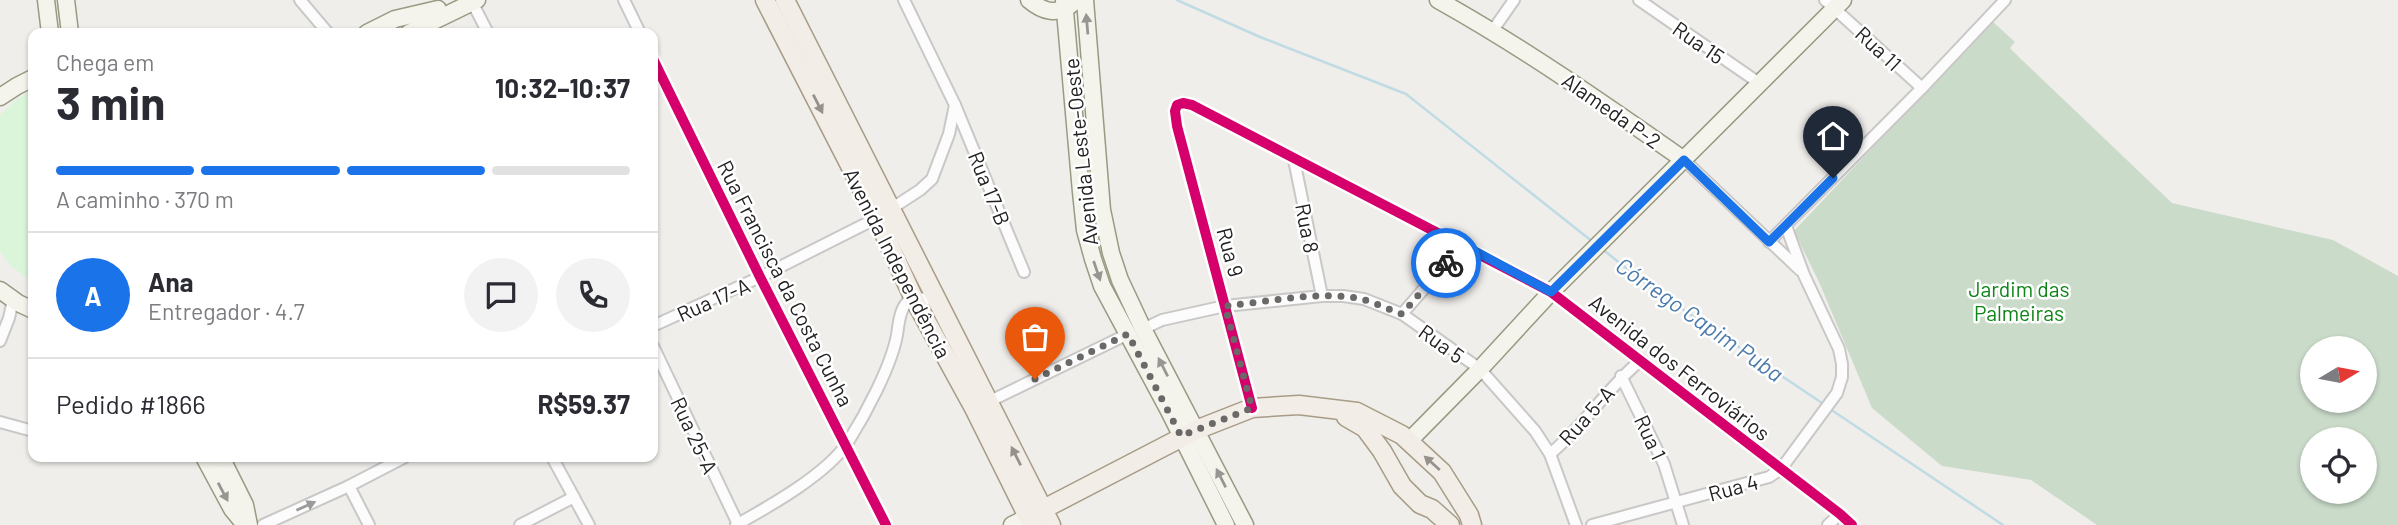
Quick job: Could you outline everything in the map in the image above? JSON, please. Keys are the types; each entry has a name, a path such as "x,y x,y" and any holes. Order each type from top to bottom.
{"main road":[{"path":"46,0 49,28"},
{"path":"66,0 69,28"},
{"path":"399,26 434,4 455,0"},
{"name":"Avenida Independência","path":"765,0 805,59 884,213 937,302 1033,520"},
{"name":"Avenida Independência","path":"785,0 805,59"},
{"path":"1029,0 1039,9 1048,12 1068,3"},
{"name":"Avenida Leste-Oeste","path":"1085,0 1104,222 1135,331"},
{"name":"Alameda P-2","path":"1438,0 1493,30 1567,78 1684,160"},
{"path":"419,28 475,1"},
{"name":"Avenida Leste-Oeste","path":"1068,3 1085,230 1102,286 1135,331 1189,433 1245,525"},
{"path":"1396,473 1397,456 1409,441 1834,3"},
{"path":"0,97 28,80"},
{"name":"Avenida Independência","path":"884,213 913,297 981,406"},
{"path":"1033,520 1189,433 1252,408 1299,405 1357,412 1402,435 1442,472 1472,525"},
{"path":"1336,411 1365,428 1402,486 1420,504 1432,509 1450,525"},
{"name":"Avenida Leste-Oeste","path":"1189,433 1226,525"},
{"path":"207,462 232,509 247,525"},
{"path":"224,462 245,505 247,525"},
{"path":"1432,509 1448,497 1452,488"}],"street":[{"path":"300,0 324,28"},
{"path":"624,0 638,28"},
{"path":"904,0 955,105"},
{"path":"1493,30 1514,0"},
{"name":"Rua 15","path":"1639,0 1759,83"},
{"path":"1769,242 2005,0"},
{"path":"475,1 486,28"},
{"name":"Rua 11","path":"1834,3 1922,88"},
{"name":"Rua Francisca da Costa Cunha","path":"658,69 760,278 886,525"},
{"name":"Avenida dos Ferroviários","path":"1177,104 1192,105 1551,292 1852,525"},
{"name":"Rua 9","path":"1177,104 1177,126 1252,408"},
{"name":"Rua 17-A","path":"658,324 760,278 884,213 920,190 932,179 946,144 955,105"},
{"name":"Rua 17-B","path":"955,105 1024,272"},
{"name":"Rua 8","path":"1294,160 1322,296"},
{"name":"Alameda P-2","path":"1684,160 1769,242 1791,259 1804,275"},
{"path":"1786,226 1804,275"},
{"path":"1402,314 1462,244"},
{"name":"Rua 4","path":"1592,525 1769,477 1781,469 1837,393 1842,377 1839,349 1804,275"},
{"name":"Rua 5","path":"981,406 1162,320 1225,306 1322,296 1364,299 1402,314 1480,369 1535,431 1550,454 1576,525"},
{"path":"737,525 796,490 835,457 865,412 888,361 896,338 899,316 908,300 913,297 937,302"},
{"path":"0,341 17,302"},
{"name":"Rua 25-A","path":"658,357 737,525"},
{"path":"1621,376 1641,360"},
{"name":"Rua 5-A","path":"1550,454 1567,440 1621,376"},
{"name":"Rua 1","path":"1621,376 1651,435 1683,525"},
{"path":"0,422 28,430"},
{"path":"263,525 395,462"},
{"path":"555,462 589,525"},
{"path":"349,486 369,525"},
{"path":"520,525 574,497"},
{"path":"1828,525 1840,514"}],"green space":[{"name":"Jardim das Palmeiras","path":"1992,21 2015,42 2010,48 2172,203 2333,240 2398,276 2398,525 2097,525 2031,480 1942,466 1872,408 1819,282 1794,231"},
{"path":"28,93 28,279 11,266 0,252 0,115"}],"waterway":[{"name":"Córrego Capim Puba","path":"1177,0 1260,37 1406,94 1593,242"},
{"name":"Córrego Capim Puba","path":"1601,248 1651,288 1825,405"},
{"name":"Córrego Capim Puba","path":"1830,409 2003,525"}],"cycle path":[{"path":"658,69 886,525"},
{"path":"1252,408 1177,126 1175,111 1177,105 1183,103 1192,105 1551,292 1852,525"}],"way so far":[{"path":"1035,379 1128,334 1181,436 1252,408 1225,306 1343,296 1364,299 1402,314 1446,263"}],"route":[{"path":"1446,263 1462,244 1551,292 1684,160 1769,242 1833,178"}]}
